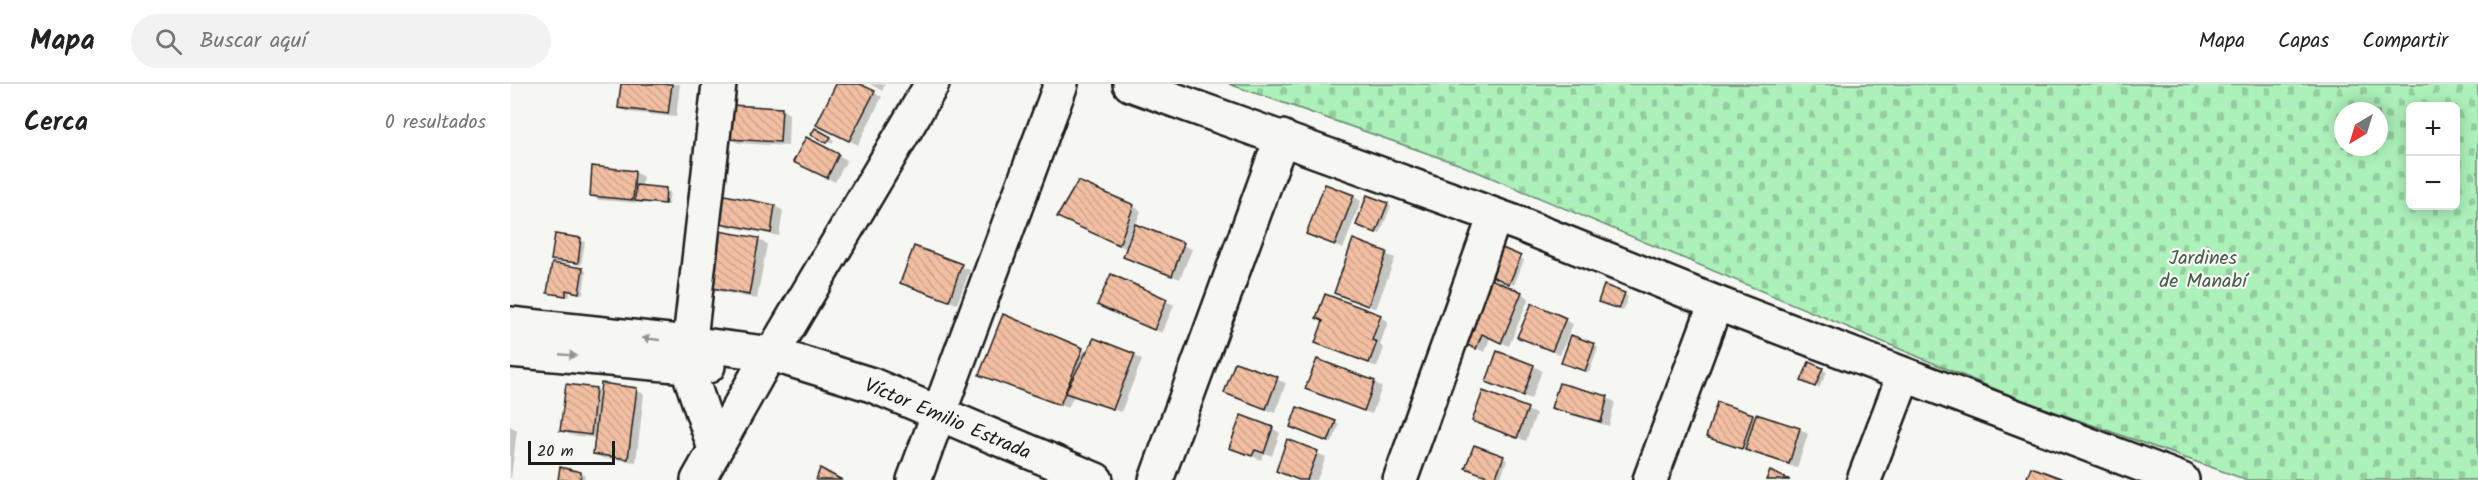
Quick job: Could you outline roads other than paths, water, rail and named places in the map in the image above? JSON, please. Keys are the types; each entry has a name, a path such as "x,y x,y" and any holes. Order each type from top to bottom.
{"street":[{"path":"715,448 688,354 719,84"},
{"path":"698,480 932,84"},
{"path":"914,480 1061,84"},
{"path":"1130,84 1282,137 1495,216 2173,478"},
{"path":"1156,480 1282,137"},
{"path":"1400,480 1495,216"},
{"path":"1650,480 1716,303"},
{"path":"510,324 688,354"},
{"path":"510,350 688,354"},
{"name":"Víctor Emilio Estrada","path":"688,354 768,360 792,366 832,371 940,413 1096,480"},
{"path":"1864,480 1904,375"}],"park label":[{"name":"Jardines de Manabí","path":"2203,268"}]}
